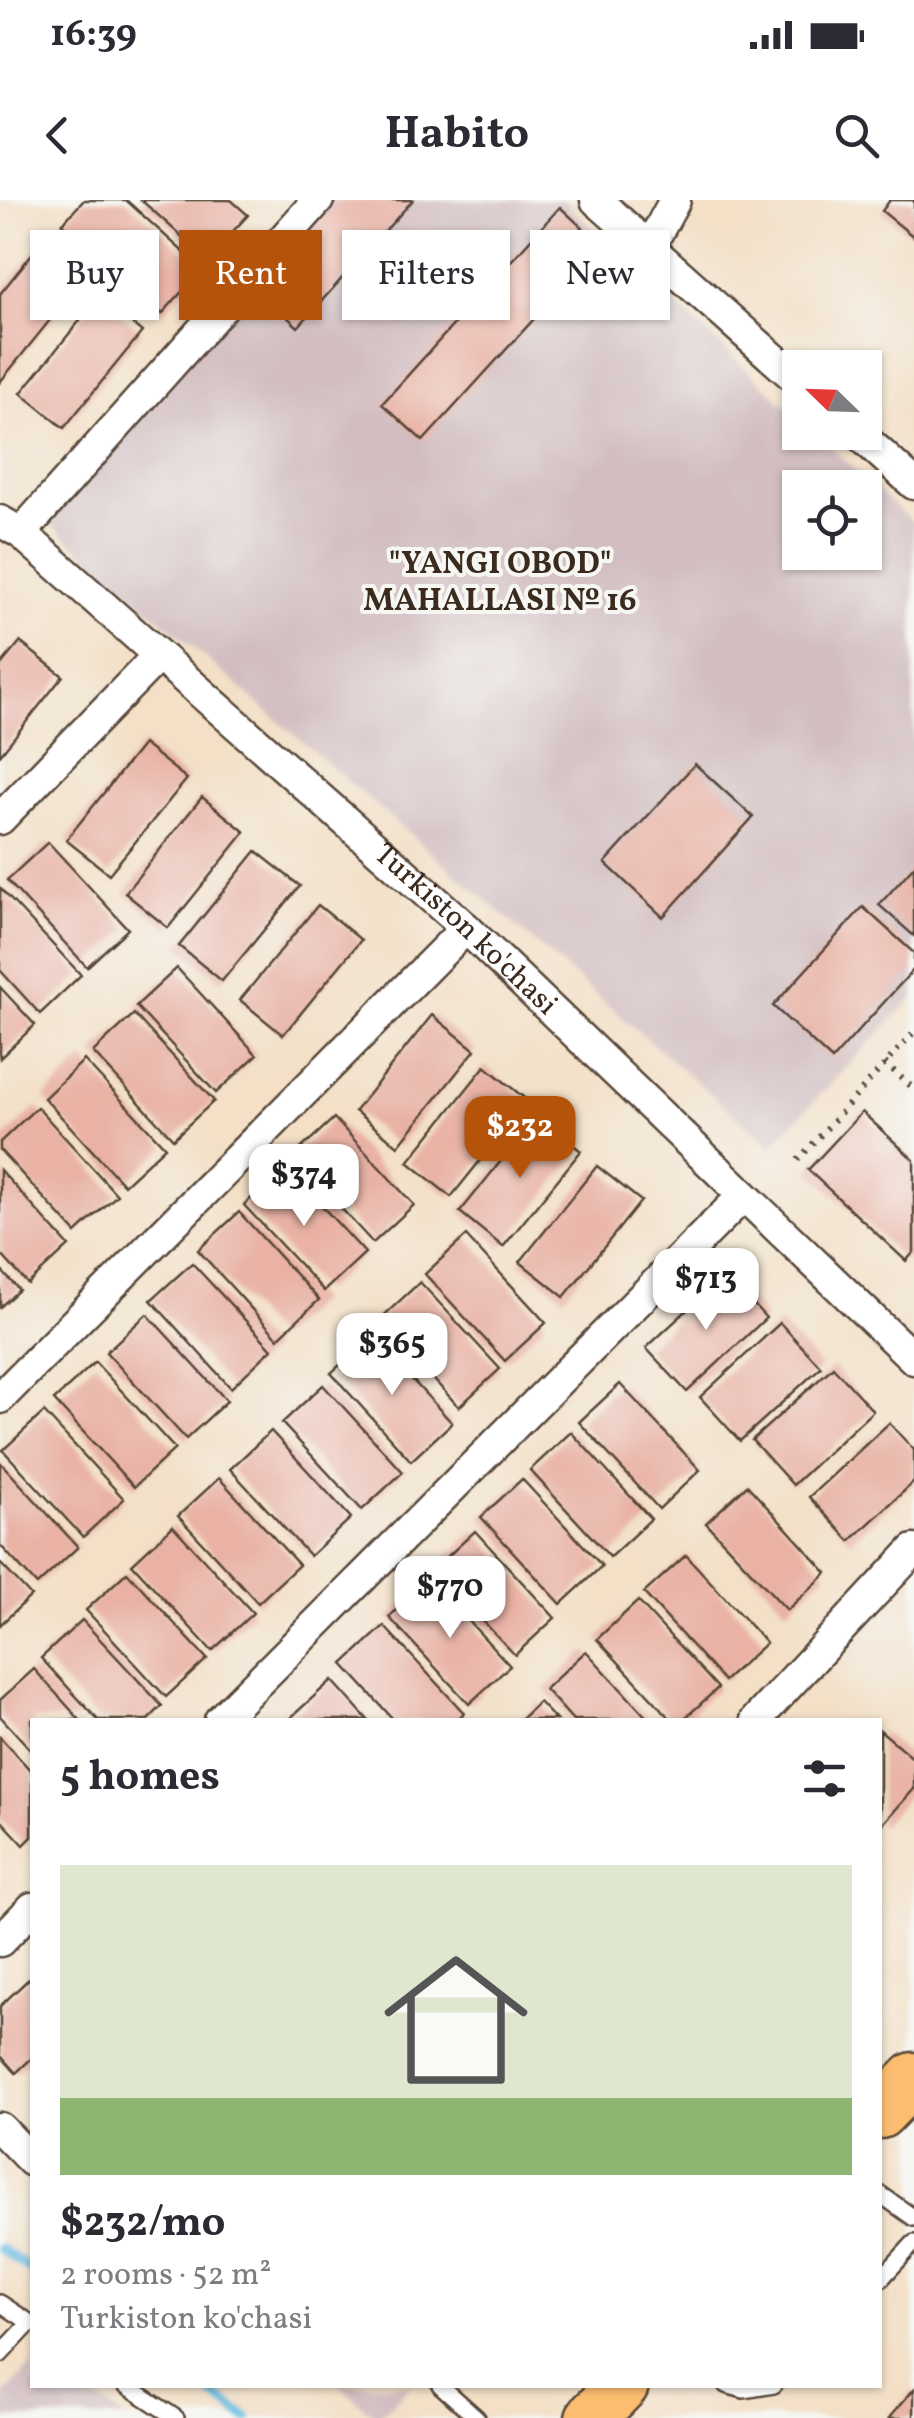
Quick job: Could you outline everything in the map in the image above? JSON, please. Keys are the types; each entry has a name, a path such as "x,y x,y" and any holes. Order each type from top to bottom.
{"main road":[{"path":"882,2111 914,2078"},
{"path":"591,2418 619,2388"}],"street":[{"path":"10,527 318,200"},
{"path":"596,200 630,230"},
{"path":"659,230 675,200"},
{"path":"670,266 782,366"},
{"path":"877,450 914,484"},
{"name":"Turkiston ko'chasi","path":"10,527 466,928 914,1358"},
{"path":"0,819 158,656"},
{"path":"0,1398 466,928"},
{"path":"222,1718 743,1196"},
{"path":"758,1718 914,1550"},
{"path":"0,1941 30,1910"},
{"path":"0,2128 30,2159"}],"lane":[{"path":"882,2195 914,2218"},
{"path":"882,2278 914,2243"},
{"path":"0,2302 30,2323"},
{"path":"0,2356 30,2325"},
{"path":"131,2388 176,2418"},
{"path":"443,2388 477,2418"}],"path":[{"path":"798,1160 914,1032"},
{"path":"885,1064 914,1089"}],"shaded area":[{"path":"323,200 562,200 595,230 530,230 530,320 670,320 670,299 782,402 782,450 833,450 855,470 782,470 782,570 882,570 882,495 914,524 914,997 771,1146 41,516 216,320 322,320 322,230 296,230"},
{"path":"30,2367 30,2388 80,2388 125,2418 0,2418 0,2399"},
{"path":"342,2388 408,2388 377,2418"}],"building":[{"path":"84,200 126,200 179,248 179,295 162,314 159,311 159,230 69,230 62,224"},
{"path":"141,200 231,200 248,215 234,230 179,230 179,234"},
{"path":"338,200 413,200 386,230 342,230 342,278 322,300 322,230 311,230"},
{"path":"890,200 914,200 914,237 882,211"},
{"path":"560,207 585,230 539,230"},
{"path":"530,240 533,320 423,441 382,404 458,320 510,320 510,262"},
{"path":"30,256 30,320 50,320 0,382 0,294"},
{"path":"80,320 127,320 142,332 64,428 21,393"},
{"path":"20,642 63,676 0,755 0,666"},
{"path":"143,744 187,779 109,874 66,840"},
{"path":"695,764 753,817 663,917 605,863"},
{"path":"202,797 245,832 168,928 125,893"},
{"path":"48,842 128,929 87,967 7,880"},
{"path":"256,851 300,886 222,981 179,946"},
{"path":"914,866 914,936 879,905"},
{"path":"0,888 81,975 40,1014 0,970"},
{"path":"318,905 361,940 283,1035 240,1000"},
{"path":"863,907 914,953 914,969 832,1060 773,1006"},
{"path":"177,968 257,1055 216,1093 136,1006"},
{"path":"0,987 35,1025 0,1058"},
{"path":"134,1014 214,1101 173,1139 93,1052"},
{"path":"432,1015 475,1050 398,1146 355,1111"},
{"path":"84,1060 165,1147 124,1185 44,1098"},
{"path":"485,1066 528,1101 451,1197 408,1162"},
{"path":"37,1107 117,1195 76,1233 0,1150 0,1142"},
{"path":"862,1112 914,1160 914,1252 906,1261 808,1170"},
{"path":"537,1116 581,1151 503,1247 460,1212"},
{"path":"334,1118 414,1205 373,1243 293,1156"},
{"path":"285,1166 365,1253 324,1291 244,1205"},
{"path":"597,1166 641,1201 564,1297 520,1262"},
{"path":"0,1170 69,1246 28,1284 0,1253"},
{"path":"239,1212 319,1300 278,1338 198,1250"},
{"path":"466,1236 546,1323 505,1361 425,1274"},
{"path":"192,1263 272,1349 231,1388 151,1300"},
{"path":"0,1269 19,1290 0,1307"},
{"path":"726,1274 766,1318 687,1392 646,1348"},
{"path":"420,1282 500,1369 459,1407 379,1320"},
{"path":"147,1314 227,1401 186,1439 106,1352"},
{"path":"780,1323 821,1367 740,1441 700,1397"},
{"path":"372,1336 452,1423 411,1461 331,1373"},
{"path":"95,1362 175,1449 134,1487 54,1400"},
{"path":"833,1367 873,1411 793,1485 752,1440"},
{"path":"620,1384 700,1470 659,1509 579,1422"},
{"path":"323,1385 403,1472 362,1510 282,1423"},
{"path":"44,1412 124,1499 83,1537 3,1450"},
{"path":"889,1423 914,1450 914,1482 850,1541 809,1497"},
{"path":"271,1431 351,1518 310,1556 230,1469"},
{"path":"571,1432 651,1519 610,1557 530,1470"},
{"path":"0,1462 78,1547 37,1585 0,1545"},
{"path":"219,1478 299,1565 258,1603 178,1516"},
{"path":"522,1479 602,1566 561,1604 481,1517"},
{"path":"747,1485 827,1573 787,1610 706,1523"},
{"path":"173,1526 253,1613 212,1651 132,1564"},
{"path":"475,1531 555,1618 515,1655 434,1569"},
{"path":"686,1555 766,1643 724,1681 644,1593"},
{"path":"0,1563 31,1596 0,1625"},
{"path":"127,1572 207,1659 166,1697 86,1610"},
{"path":"430,1579 510,1666 469,1704 389,1617"},
{"path":"638,1601 718,1688 685,1718 670,1718 597,1639"},
{"path":"82,1620 162,1706 150,1718 96,1718 41,1658"},
{"path":"384,1626 464,1713 459,1718 392,1718 343,1664"},
{"path":"586,1651 647,1718 571,1718 545,1689"},
{"path":"34,1669 78,1718 30,1718 30,1749 0,1716 0,1700"},
{"path":"332,1680 366,1718 290,1718"},
{"path":"539,1702 554,1718 522,1718"},
{"path":"882,1732 914,1759 914,1789 882,1825"},
{"path":"0,1737 30,1770 30,1839 24,1845 0,1819"},
{"path":"30,1978 30,2060 16,2073 0,2055 0,2006"},
{"path":"914,2389 914,2418 889,2418"}],"waterway":[{"path":"0,2248 30,2270"},
{"path":"203,2388 247,2418"}],"district":[{"name":"\"YANGI OBOD\" MAHALLASI № 16","path":"500,584"}]}
